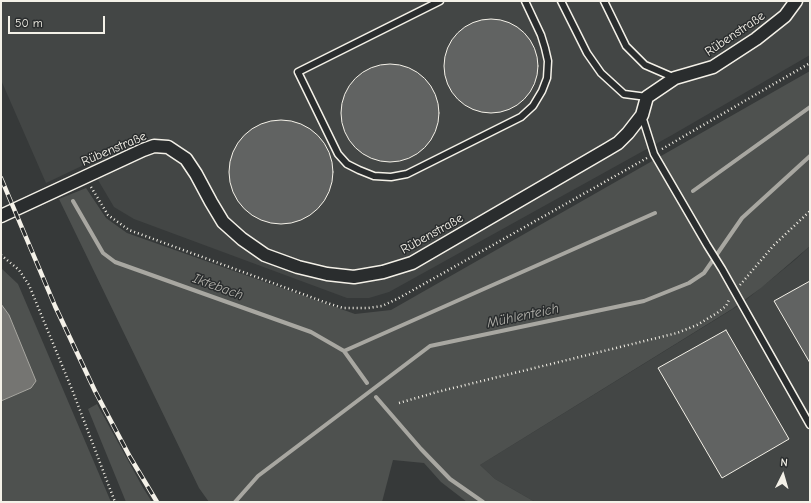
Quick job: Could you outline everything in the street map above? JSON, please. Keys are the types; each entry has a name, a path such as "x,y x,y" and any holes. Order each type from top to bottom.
{"street":[{"name":"Rübenstraße","path":"1,216 154,146 168,147 186,159 223,222 242,239 265,255 298,267 327,274 354,277 383,272 412,263 618,143 642,115 647,96 675,78 713,68 756,39 779,21 785,16 796,1"}],"lane":[{"path":"440,1 298,72 338,154 347,164 374,176 391,177 407,174 521,117 533,106 542,92 547,78 548,62 541,35 525,1"},
{"path":"561,1 587,53 601,73 624,94 647,96"},
{"path":"604,1 626,46 645,65 675,78"},
{"path":"642,115 654,154 722,269 810,425"}],"path":[{"path":"86,176 108,215 129,230 343,308 368,308 382,306 399,298 654,154 810,63"},
{"path":"399,403 437,392 677,333 697,325 726,306 735,292 774,245 810,211"},
{"path":"1,255 19,270 29,285 73,392 115,502"}],"shaded area":[{"path":"1,1 810,1 810,55 672,135 389,292 369,298 347,298 134,219 114,207 88,163 46,183 1,80"},
{"path":"810,71 810,246 761,288 732,309 480,465 495,479 535,502 467,502 441,482 424,463 393,460 382,502 209,502 199,488 59,199 86,188 106,218 127,233 355,314 391,310"},
{"path":"810,246 810,502 535,502 495,479 480,465 741,304"},
{"path":"1,268 18,284 111,502 1,502 1,401 31,388 9,315 1,304"},
{"path":"1,304 9,315 36,381 31,388 1,401"},
{"path":"97,404 152,502 126,502 88,409"}],"building":[{"path":"491,19 509,23 524,33 534,48 538,66 534,84 524,99 509,109 491,113 473,109 458,99 448,84 444,66 448,48 458,33 473,23"},
{"path":"390,64 409,68 425,78 435,94 439,113 435,132 425,148 409,158 390,162 371,158 355,148 345,132 341,113 345,94 355,78 371,68"},
{"path":"281,120 301,124 318,135 329,152 333,172 329,192 318,209 301,220 281,224 261,220 244,209 233,192 229,172 233,152 244,135 261,124"},
{"path":"810,281 810,363 774,301"},
{"path":"726,330 789,439 722,478 658,368"}],"waterway":[{"path":"693,191 810,107"},
{"name":"Mühlenteich","path":"235,502 258,476 430,346 644,301 689,283 704,273 742,218 810,156"},
{"name":"Iktebach","path":"73,201 103,253 115,262 311,332 344,351 367,383"},
{"path":"344,351 655,213"},
{"name":"Iktebach","path":"376,397 421,449 450,479 483,502"}],"railway":[{"path":"1,178 55,306 95,391 130,457 157,502"}]}
